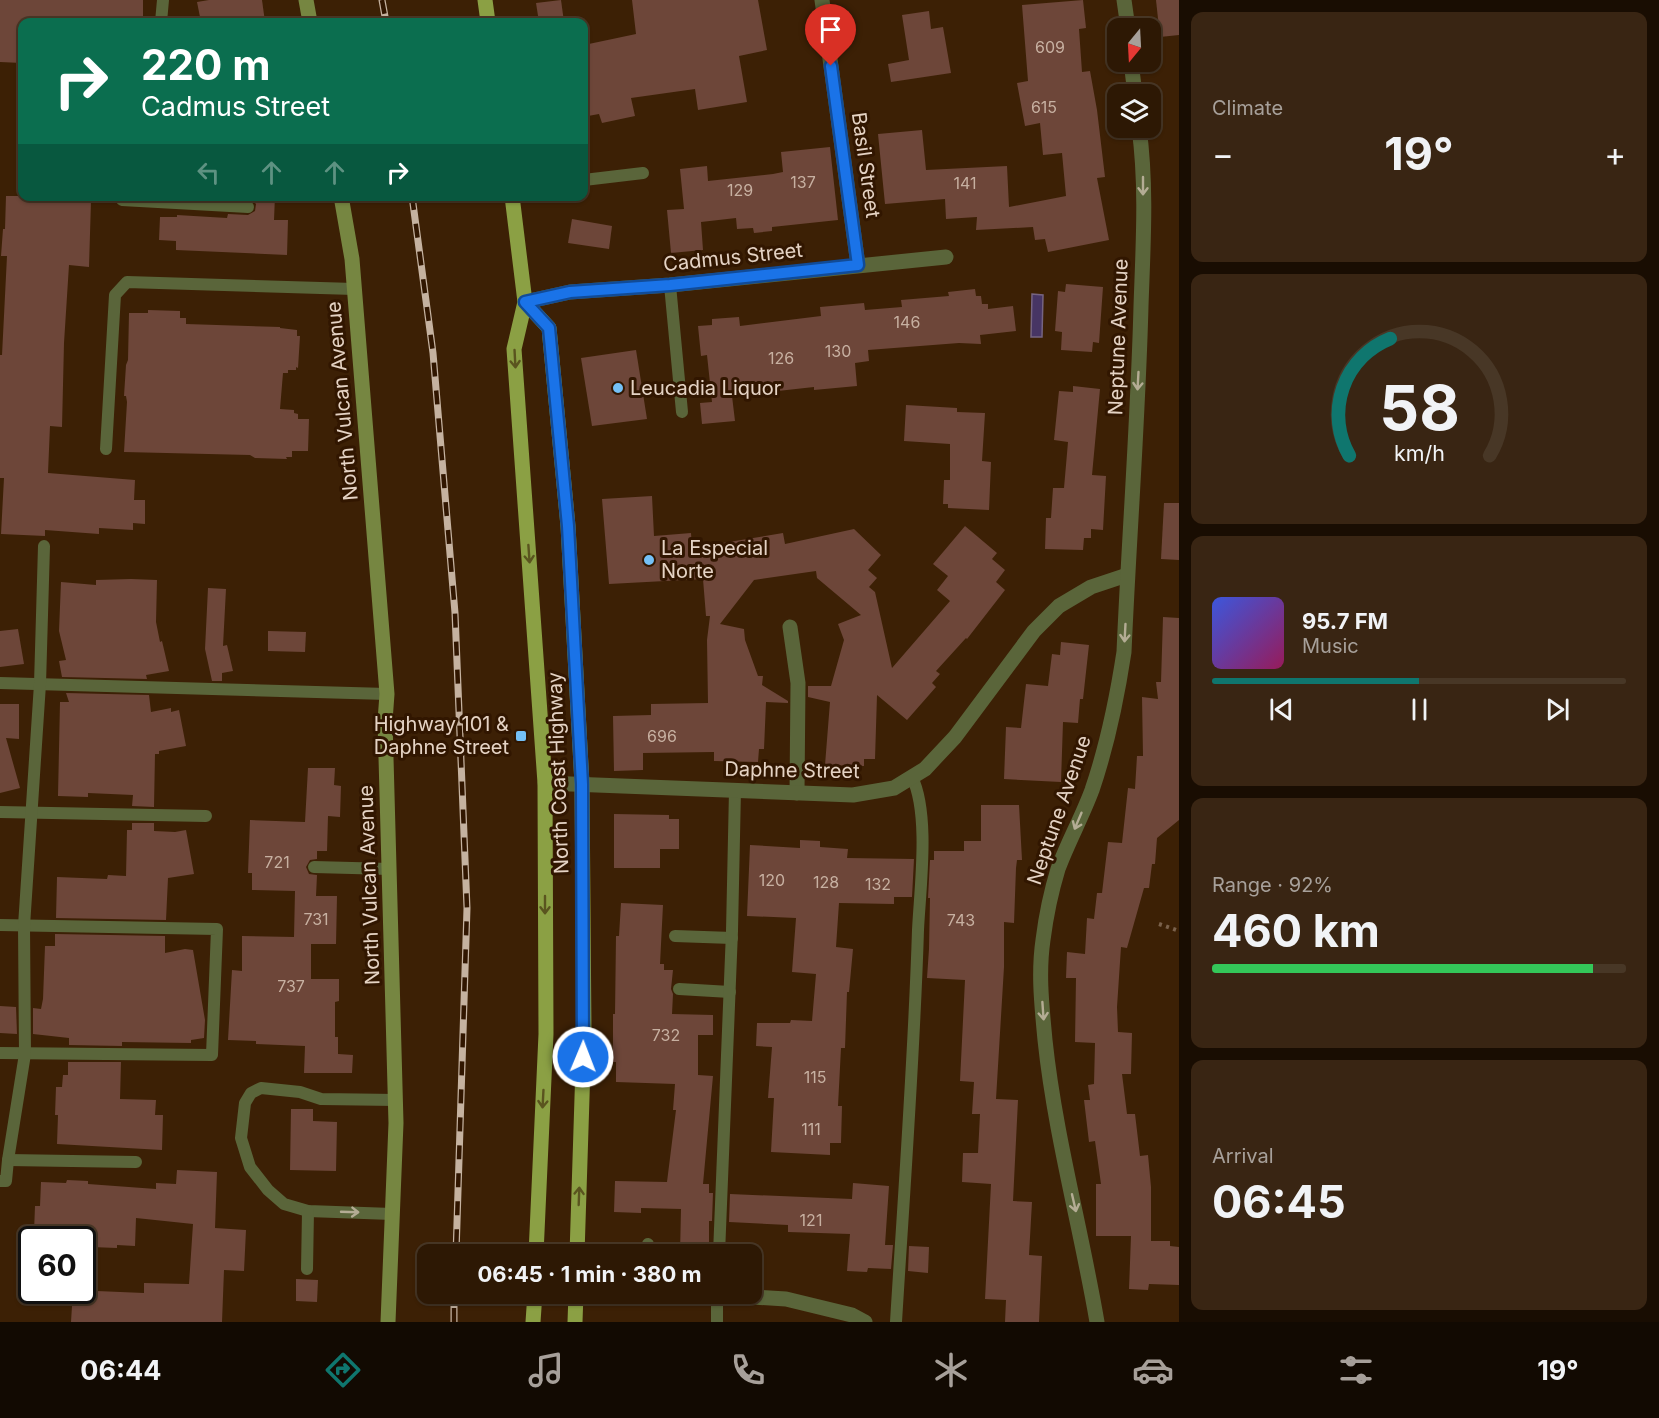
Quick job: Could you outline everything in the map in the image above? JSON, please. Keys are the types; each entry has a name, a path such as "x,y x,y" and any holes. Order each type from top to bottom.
{"main road":[{"path":"306,0 309,18"},
{"path":"484,0 487,18"},
{"name":"North Vulcan Avenue","path":"342,201 352,259 387,694 385,721 396,1100 387,1322"},
{"name":"North Coast Highway","path":"513,201 525,302 514,349 545,783 546,1034 536,1244"},
{"name":"North Coast Highway","path":"525,302 549,328 568,526 582,784 584,1035 577,1244"},
{"path":"533,1322 534,1304"},
{"path":"575,1322 576,1304"}],"street":[{"name":"Basil Street","path":"822,0 858,265"},
{"path":"1124,0 1127,18"},
{"name":"Neptune Avenue","path":"1097,1322 1049,1073 1040,978 1042,942 1049,902 1059,869 1092,789 1119,688 1124,652 1143,257 1143,154 1141,138"},
{"name":"Cadmus Street","path":"525,302 570,292 670,285 946,257"},
{"name":"Daphne Street","path":"545,783 853,795 894,788 925,769 955,737 1034,631 1059,606 1091,587 1127,575"},
{"path":"790,627 798,683 797,793"},
{"path":"762,1297 786,1299 852,1315 865,1322"}],"lane":[{"path":"161,18 163,0"},
{"path":"588,180 644,173"},
{"path":"140,201 248,207"},
{"path":"106,449 115,295 127,282 354,289"},
{"path":"670,285 682,412"},
{"path":"0,1181 6,1181 25,1054 24,926 40,684 44,546"},
{"path":"0,683 387,694"},
{"path":"896,1322 914,1042 921,874 922,809 919,791 912,777"},
{"path":"719,1244 732,938 735,790"},
{"path":"0,812 206,816"},
{"path":"314,867 390,869"},
{"path":"0,925 217,929 212,1055 0,1053"},
{"path":"675,936 732,938"},
{"path":"679,989 730,992"},
{"path":"392,1214 308,1211 284,1204 268,1190 250,1167 241,1138 245,1103 251,1093 261,1088 300,1092 321,1099 396,1100"},
{"path":"8,1160 136,1162"},
{"path":"307,1269 308,1211"},
{"path":"717,1304 717,1322"}],"path":[{"path":"1159,924 1179,931"}],"shaded area":[{"path":"1032,294 1043,295 1042,337 1031,337"}],"building":[{"path":"0,0 143,0 143,18 18,18 18,63 0,62"},
{"path":"262,0 264,18 200,18 197,2"},
{"path":"561,0 563,18 538,18 536,3"},
{"path":"632,0 758,0 767,50 739,56 747,102 698,110 695,89 631,98 635,116 602,123 599,114 588,116 588,44 636,34"},
{"path":"1083,0 1086,28 1079,29 1082,72 1090,71 1097,110 1105,177 1097,178 1109,240 1048,252 1045,239 1035,240 1033,227 976,230 977,217 946,219 945,199 885,204 878,134 922,130 926,170 1007,166 1009,207 1066,196 1062,153 1043,155 1040,123 1025,126 1017,83 1028,81 1022,5"},
{"path":"1156,0 1179,0 1179,35 1161,37 1161,18 1158,18"},
{"path":"929,11 931,29 943,27 951,73 891,82 888,64 909,60 902,15"},
{"path":"830,147 838,220 772,227 772,231 754,233 753,228 737,229 736,218 701,222 703,250 671,253 667,210 684,209 680,169 707,166 708,181 773,174 783,172 781,152"},
{"path":"6,196 18,196 18,201 91,201 89,267 69,265 62,427 50,426 48,473 135,480 134,500 145,500 145,524 133,523 133,530 99,528 99,534 45,530 45,536 1,534 4,478 0,478 0,355 2,355 7,256 1,256 3,229 5,229"},
{"path":"253,201 275,201 274,220 288,220 287,255 176,250 176,241 159,240 160,217 177,217 177,215 227,218 228,214 248,215 255,211 256,204"},
{"path":"572,219 612,226 609,249 568,243"},
{"path":"1066,284 1103,287 1099,343 1093,342 1092,352 1061,350 1062,332 1055,331 1058,291 1065,292"},
{"path":"975,289 976,296 981,296 982,304 988,304 988,309 1013,306 1016,331 980,335 981,344 959,343 868,350 869,361 855,363 857,386 814,390 814,387 732,396 735,421 702,424 700,403 712,402 707,355 701,356 698,326 712,325 712,319 739,317 740,326 821,316 820,307 864,303 865,310 902,307 901,300 949,296 948,292"},
{"path":"148,310 180,311 180,318 186,318 186,324 280,327 297,330 297,336 300,336 298,368 283,373 280,409 294,410 294,413 298,414 298,419 309,419 308,451 292,451 292,457 286,457 287,459 255,458 250,455 124,452 127,402 124,396 128,360 129,313 148,313"},
{"path":"636,350 647,419 592,426 581,358"},
{"path":"1073,386 1100,389 1092,475 1106,476 1103,530 1091,529 1091,538 1084,538 1083,550 1045,549 1046,518 1051,518 1053,488 1064,488 1068,442 1054,440 1059,391 1073,392"},
{"path":"906,405 957,408 957,412 985,413 982,461 991,462 989,510 948,508 948,504 943,504 944,480 950,480 950,444 904,441"},
{"path":"652,496 654,536 691,533 692,548 783,533 785,544 854,529 881,555 868,570 877,578 869,587 875,592 892,668 950,601 937,590 948,576 933,564 965,526 997,553 992,559 1005,570 996,582 1005,590 967,639 936,671 940,674 932,683 936,687 907,720 877,695 875,759 864,759 864,766 825,765 830,702 808,697 808,686 831,686 844,640 838,624 861,615 817,578 816,571 754,580 720,624 744,629 745,640 758,676 763,676 762,685 788,701 788,703 766,702 764,749 759,749 758,762 714,761 714,752 643,753 643,770 614,771 613,716 651,715 651,704 708,703 707,640 710,616 706,616 703,579 609,584 602,499"},
{"path":"1164,503 1179,503 1179,560 1161,559"},
{"path":"96,580 157,580 156,622 169,671 146,675 147,679 62,677 59,661 66,660 59,631 61,582 96,585"},
{"path":"208,588 226,589 223,646 227,645 233,671 222,673 222,681 212,681 205,649"},
{"path":"1163,617 1179,618 1179,820 1157,838 1155,864 1152,864 1149,888 1144,888 1127,948 1121,947 1117,1007 1118,1032 1132,1033 1131,1074 1122,1074 1127,1114 1135,1114 1140,1156 1148,1155 1151,1187 1151,1241 1170,1241 1170,1246 1179,1247 1179,1285 1149,1284 1148,1290 1129,1289 1131,1236 1096,1236 1096,1184 1101,1184 1095,1141 1089,1142 1084,1100 1090,1100 1088,1085 1094,1084 1095,1043 1075,1042 1076,978 1066,978 1067,952 1085,954 1087,918 1094,919 1097,893 1102,893 1108,842 1122,843 1128,788 1135,789 1137,756 1143,756 1142,697 1158,699 1156,682 1161,682"},
{"path":"18,629 24,664 0,667 0,631"},
{"path":"268,631 306,632 305,652 268,651"},
{"path":"1061,642 1089,645 1078,723 1063,722 1061,782 1004,779 1006,727 1021,728 1026,684 1048,686 1052,654 1060,655"},
{"path":"66,693 149,695 151,712 171,708 171,712 179,710 186,746 159,751 159,754 155,754 154,807 132,806 133,795 88,793 88,797 58,796 60,702 69,702"},
{"path":"0,704 19,704 19,739 6,738 20,788 0,793"},
{"path":"308,768 335,768 334,785 341,786 340,817 328,816 327,851 317,851 317,859 310,860 306,867 309,874 317,875 316,896 337,896 336,944 311,944 311,979 339,979 339,1001 335,1002 335,1037 338,1037 338,1054 353,1055 352,1073 304,1073 305,1046 256,1044 256,1041 228,1040 232,970 242,971 242,936 294,937 295,891 252,890 252,873 248,873 250,820 305,822"},
{"path":"981,805 1019,805 1022,860 1017,860 1014,923 1004,922 1004,967 996,1099 1018,1100 1013,1201 1032,1202 1029,1255 1042,1256 1039,1322 1005,1322 1006,1300 985,1299 991,1184 962,1182 963,1153 978,1153 980,1114 972,1114 974,1082 960,1081 965,980 927,978 930,860 934,860 934,851 964,851 964,841 981,841"},
{"path":"614,814 669,815 669,819 679,819 679,849 660,849 660,868 614,868"},
{"path":"132,823 154,823 154,831 186,830 194,874 168,878 166,920 56,918 57,877 107,879 108,875 126,876 127,830 132,830"},
{"path":"800,840 820,841 820,847 848,849 847,858 914,859 912,897 894,897 894,904 839,903 836,947 853,949 849,992 847,992 845,1048 841,1048 838,1106 842,1106 841,1143 830,1143 830,1155 771,1152 774,1098 768,1098 772,1047 756,1046 757,1023 812,1021 816,974 792,972 796,918 747,916 750,845 800,848"},
{"path":"621,903 663,905 660,964 664,964 664,970 673,970 672,1014 713,1015 713,1035 698,1035 698,1075 713,1076 703,1184 709,1184 709,1193 713,1193 709,1244 680,1244 681,1209 641,1208 641,1213 614,1212 615,1181 667,1182 676,1110 673,1110 675,1084 616,1082 616,1062 613,1062 613,1014 615,1014 616,936 619,936"},
{"path":"55,934 165,936 165,953 185,949 193,950 205,1020 204,1038 191,1040 191,1043 122,1042 122,1046 69,1045 69,1038 33,1034 33,1008 41,1009 43,999 45,946 55,946"},
{"path":"0,1006 16,1007 17,1034 0,1033"},
{"path":"68,1062 121,1062 120,1099 156,1100 155,1115 163,1115 162,1150 57,1144 56,1087 62,1087 63,1075 68,1075"},
{"path":"291,1109 313,1109 313,1121 337,1122 336,1171 290,1170"},
{"path":"177,1170 217,1172 215,1228 246,1230 244,1271 224,1270 222,1322 71,1322 72,1304 96,1304 96,1291 144,1293 144,1283 189,1284 193,1224 136,1218 135,1246 96,1247 96,1226 34,1226 35,1206 40,1206 41,1182 88,1181 88,1184 156,1189 156,1183 176,1184"},
{"path":"853,1183 889,1186 885,1245 893,1245 891,1269 868,1268 867,1272 847,1271 850,1234 788,1232 788,1225 729,1222 730,1194 852,1199"},
{"path":"909,1246 929,1247 928,1273 908,1271"},
{"path":"296,1279 318,1280 317,1302 296,1301"}],"railway":[{"path":"382,0 385,18"},
{"path":"413,201 433,353 455,613 467,908 456,1244"},
{"path":"454,1304 454,1322"}],"place":[{"name":"Leucadia Liquor","path":"618,388"},
{"name":"La Especial Norte","path":"649,560"},
{"name":"Highway 101 & Daphne Street","path":"521,736"}],"route":[{"path":"583,1057 582,784 568,526 549,328 525,302 570,292 670,285 858,265 831,66"}]}
